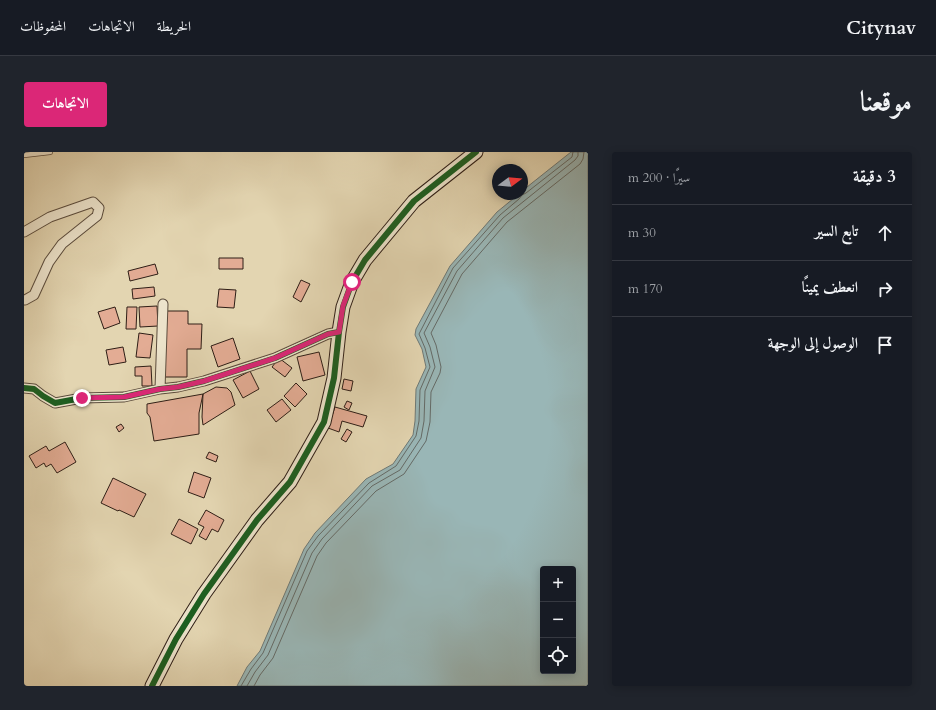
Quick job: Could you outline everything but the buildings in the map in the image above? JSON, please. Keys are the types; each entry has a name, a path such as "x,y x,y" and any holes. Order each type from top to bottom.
{"street":[{"path":"152,686 176,639 204,594 257,520 290,482 324,422 334,378 343,306 352,282 365,260 414,200 476,152"},
{"path":"24,232 50,217 93,202 99,208 97,216 62,244 49,262 34,294 25,300"},
{"path":"160,389 163,304"},
{"path":"24,388 34,389 55,403 82,398 124,397 204,381 275,358 328,334 339,332"}],"lane":[{"path":"24,155 50,152"}],"water":[{"path":"571,152 588,152 588,686 237,686 247,667 260,651 304,549 315,533 366,479 393,464 413,435 416,389 426,367 422,349 415,335 416,329 450,266 497,212 512,200 528,200 528,186"}],"cycle path":[{"path":"152,686 176,639 204,594 257,520 290,482 324,422 334,378 343,307 352,282 365,260 414,201 476,152"},
{"path":"24,388 34,389 55,403 82,398 124,397 204,381 275,358 328,334 339,332"}],"route":[{"path":"82,398 124,397 204,381 275,358 328,334 339,332 343,306 352,282"}]}
